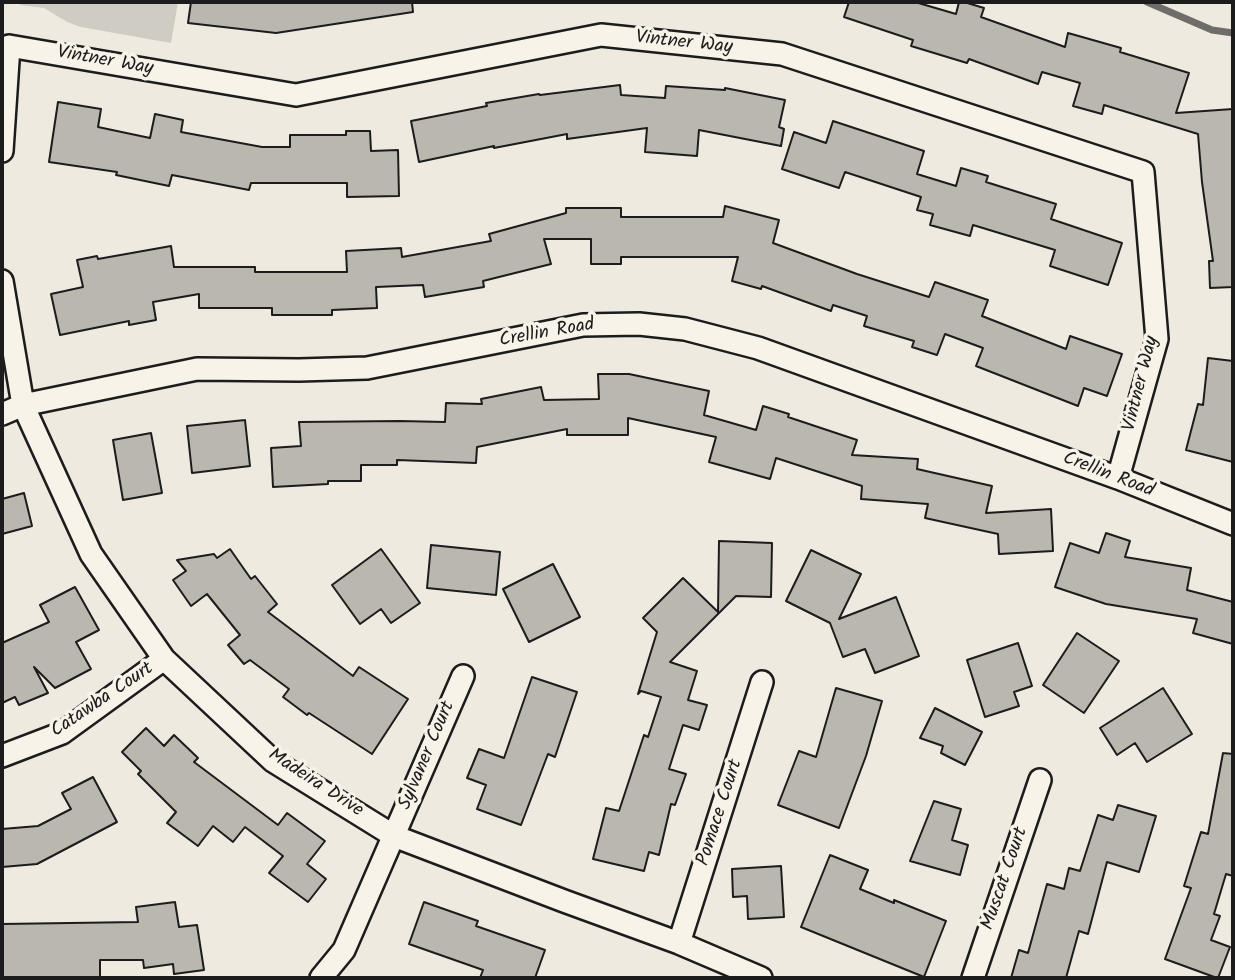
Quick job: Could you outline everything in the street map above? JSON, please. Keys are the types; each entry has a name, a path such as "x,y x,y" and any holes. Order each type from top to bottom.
{"street":[{"name":"Vintner Way","path":"2,151 9,46 296,95 601,35 782,54 1143,172 1157,339 1118,478"},
{"path":"2,281 23,405"},
{"name":"Crellin Road","path":"2,414 23,405 197,369 367,368 583,325 639,324 685,328 758,348 1118,478 1233,524"},
{"name":"Madeira Drive","path":"23,405 91,554 164,659 274,761 394,836 680,943 761,978"},
{"name":"Catawba Court","path":"2,757 62,733 164,659"},
{"name":"Sylvaner Court","path":"321,978 344,950 463,676"},
{"name":"Pomace Court","path":"680,943 762,682"},
{"name":"Muscat Court","path":"973,978 1040,780"}],"shaded area":[{"path":"19,2 178,2 171,43 81,27 44,8 20,5"}],"building":[{"path":"191,2 412,2 413,12 276,33 188,23"},
{"path":"849,2 915,2 956,14 959,2 964,2 984,8 981,17 1065,47 1068,33 1121,48 1120,52 1189,73 1176,113 1233,109 1233,287 1210,288 1209,261 1213,261 1198,134 1104,105 1102,114 1073,106 1080,83 1042,72 1038,84 969,59 967,63 911,46 913,40 844,17"},
{"path":"620,85 621,95 665,98 666,86 725,88 785,100 779,127 784,129 781,146 699,130 697,156 645,152 647,128 567,139 567,134 419,162 411,121 487,106 486,103"},
{"path":"58,102 101,109 98,127 150,138 155,114 183,120 181,132 262,147 290,147 290,135 346,135 346,131 370,131 371,151 398,150 399,196 347,197 347,183 251,183 249,190 172,175 169,186 116,175 117,172 49,162"},
{"path":"833,121 924,151 917,174 956,186 961,168 988,176 986,182 1056,204 1051,219 1122,243 1108,285 1050,266 1055,250 973,225 970,236 930,225 933,214 917,210 921,197 845,172 839,188 782,169 794,132 826,143"},
{"path":"725,206 779,220 773,243 929,297 935,282 988,300 982,316 1066,349 1070,336 1122,354 1107,396 1084,388 1078,406 976,366 983,348 945,334 937,355 912,347 914,341 864,326 867,316 833,305 831,311 762,286 761,289 732,281 738,257 621,257 621,264 591,264 591,239 544,239 551,264 483,281 484,287 425,297 423,285 376,287 377,308 332,310 332,315 272,315 272,308 199,308 199,294 153,302 156,320 129,325 129,321 60,335 51,294 83,287 77,260 97,256 98,259 171,246 174,267 255,267 255,272 347,272 346,251 401,248 402,257 491,241 489,234 566,213 566,208 621,208 621,217 723,217"},
{"path":"1208,358 1233,361 1233,462 1186,450 1198,404 1203,405"},
{"path":"598,374 629,374 709,391 704,415 756,430 763,406 857,440 852,455 918,459 917,469 992,486 986,513 1051,509 1053,551 999,554 998,534 925,518 928,504 861,499 862,486 776,458 770,479 709,462 716,437 628,418 628,435 567,435 567,429 477,447 476,463 397,460 397,465 361,465 361,481 328,481 328,484 273,487 271,448 301,446 299,422 445,422 446,403 482,404 481,399 541,387 544,400 599,399"},
{"path":"245,420 250,466 192,473 187,426"},
{"path":"151,433 162,493 123,500 113,440"},
{"path":"24,493 32,526 2,534 2,499"},
{"path":"1106,533 1130,541 1125,557 1191,568 1187,590 1233,602 1233,644 1193,633 1197,619 1106,604 1055,587 1070,543 1099,553"},
{"path":"719,541 772,543 771,597 736,596 670,662 697,671 688,700 707,705 699,730 683,725 669,769 686,774 675,805 671,804 659,855 649,852 644,871 593,859 606,808 619,811 644,735 648,737 661,697 641,691 638,694 657,632 643,618 683,578 718,612"},
{"path":"431,545 500,552 496,595 427,588"},
{"path":"230,549 251,579 255,576 277,604 268,612 353,676 359,667 408,699 372,754 309,713 307,715 283,697 289,689 250,660 244,664 228,645 240,635 207,594 191,606 173,580 186,571 177,560 214,554 217,558"},
{"path":"381,549 420,603 391,623 381,609 360,624 332,585"},
{"path":"811,550 861,574 839,619 896,597 919,656 875,673 865,649 843,657 830,623 786,601"},
{"path":"553,564 580,617 529,642 503,589"},
{"path":"75,587 99,630 76,642 91,669 55,688 34,667 48,693 19,705 15,697 2,703 2,643 49,622 40,605"},
{"path":"1077,633 1119,661 1084,713 1043,685"},
{"path":"1018,643 1032,686 1014,692 1019,706 985,717 967,660"},
{"path":"532,677 577,692 555,757 548,754 521,825 477,809 486,785 467,778 479,749 504,758"},
{"path":"836,688 882,701 866,756 839,828 778,805 799,751 816,757"},
{"path":"1163,688 1192,734 1147,762 1135,743 1117,755 1100,728"},
{"path":"935,708 982,732 965,765 941,753 943,746 920,738"},
{"path":"146,728 164,746 174,735 198,758 194,762 278,825 287,813 325,841 307,864 326,879 308,902 269,873 283,856 245,827 233,842 213,826 198,846 167,823 176,812 138,774 141,771 122,752"},
{"path":"1223,753 1233,754 1233,876 1226,874 1214,914 1220,916 1211,940 1230,947 1217,978 1165,959 1191,888 1184,886 1201,832 1208,834"},
{"path":"93,777 117,822 37,864 2,867 2,829 38,826 71,809 62,793"},
{"path":"934,801 961,809 952,840 968,845 960,875 910,861"},
{"path":"1118,805 1156,816 1139,872 1107,862 1088,934 1079,931 1066,978 1011,978 1019,950 1028,953 1047,884 1064,889 1069,868 1080,871 1098,815 1113,820"},
{"path":"830,855 868,870 860,889 946,921 924,977 801,927"},
{"path":"781,866 784,917 748,919 747,896 733,897 732,869"},
{"path":"175,902 179,927 197,925 204,970 174,974 173,964 144,968 143,960 100,960 100,978 2,978 2,924 138,922 136,907"},
{"path":"424,902 478,921 476,926 545,950 535,978 480,978 483,970 409,944"}],"waterway":[{"path":"1147,2 1212,30 1233,33"}]}
